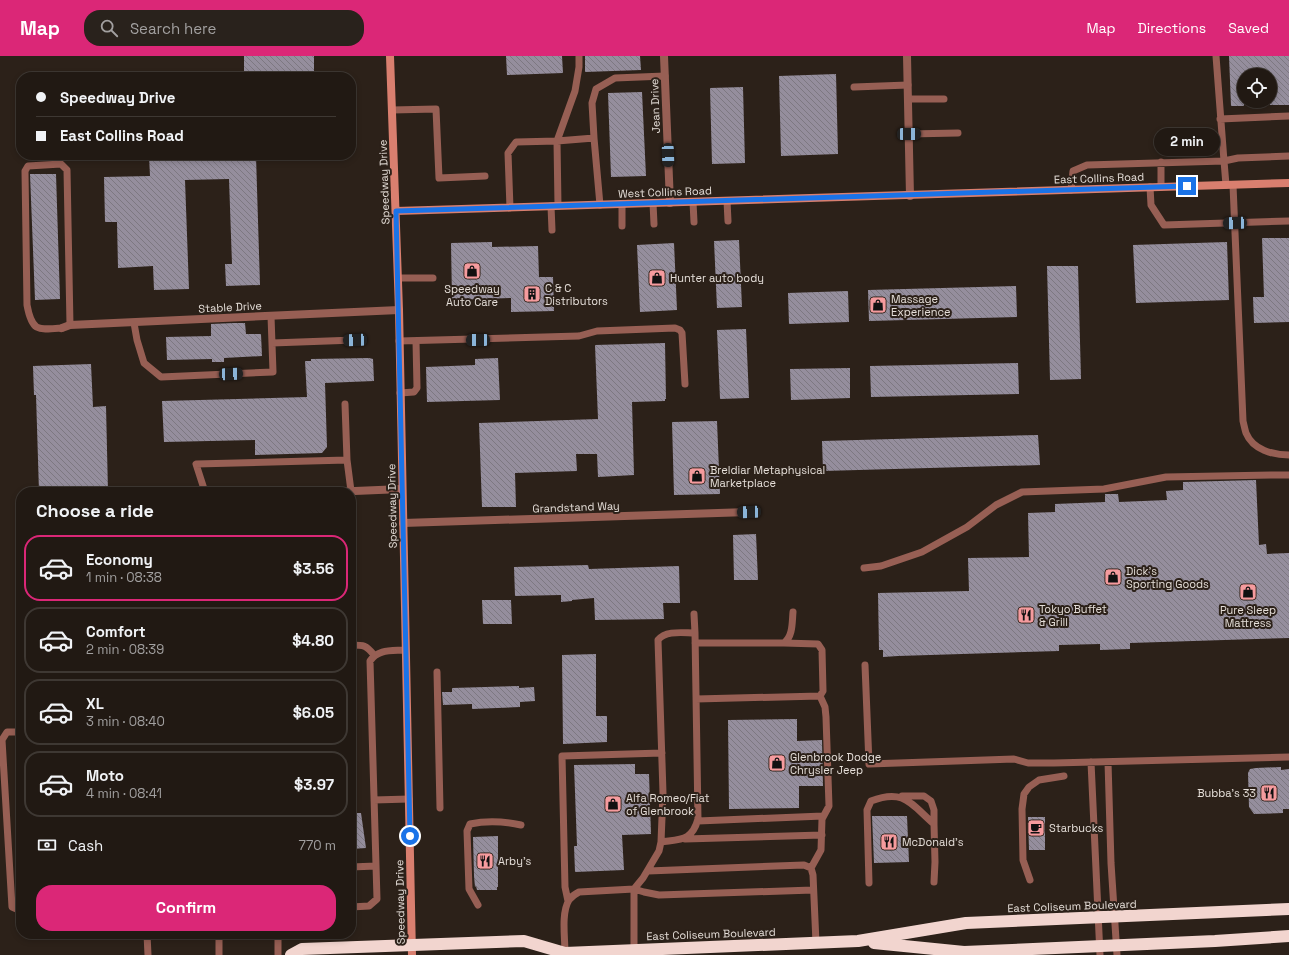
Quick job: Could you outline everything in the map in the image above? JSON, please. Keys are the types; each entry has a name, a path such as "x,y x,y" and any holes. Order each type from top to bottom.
{"highway":[{"name":"East Coliseum Boulevard","path":"291,955 302,949 412,950 524,941 563,954 816,943 858,941 966,923 1289,909"},
{"name":"East Coliseum Boulevard","path":"858,941 964,952 1117,950 1289,936"}],"main road":[{"name":"Speedway Drive","path":"390,56 399,310 412,950"},
{"name":"East Collins Road","path":"910,196 1289,183"},
{"name":"West Collins Road","path":"396,211 910,196"}],"street":[{"name":"Jean Drive","path":"664,56 670,203"},
{"path":"907,56 910,196"},
{"name":"Stable Drive","path":"66,326 399,310"},
{"path":"356,491 402,489"},
{"name":"Grandstand Way","path":"403,523 749,512"}],"lane":[{"path":"552,230 555,206 557,141 575,91 579,67 578,56"},
{"path":"1216,56 1224,161 1235,223 1243,421 1246,434 1254,444 1266,452 1289,455"},
{"path":"600,205 592,103 596,89 615,78 665,76"},
{"path":"854,87 908,85"},
{"path":"908,99 944,99"},
{"path":"392,110 436,109 438,178 485,176"},
{"path":"1220,119 1289,116"},
{"path":"909,134 958,133"},
{"path":"510,208 508,153 516,142 594,138"},
{"path":"1071,190 1073,172 1087,165 1224,161 1238,158 1289,156"},
{"path":"1160,162 1161,187"},
{"path":"61,164 67,170 66,326 41,330 34,326 30,319 27,305 25,171 28,166 61,164"},
{"path":"1150,187 1151,205 1164,226 1289,221"},
{"path":"727,201 728,221"},
{"path":"693,202 694,222"},
{"path":"653,203 654,224"},
{"path":"622,204 622,226"},
{"path":"398,278 433,278"},
{"path":"134,323 137,340 144,363 161,377 273,372 271,316"},
{"path":"399,341 579,336 597,331 675,328 682,332 685,384"},
{"path":"272,343 355,340"},
{"path":"400,393 414,392 417,388 416,341"},
{"path":"345,404 347,460 350,487"},
{"path":"203,487 196,464 347,460"},
{"path":"864,568 881,566 922,552 967,526 996,505 1022,492 1104,489 1166,477 1271,474 1289,476"},
{"path":"784,642 788,640 792,628 793,612"},
{"path":"681,839 690,836 695,830 698,821 694,614"},
{"path":"634,950 634,888 648,871 659,851 661,842 663,793 658,640 662,636 670,634 695,633"},
{"path":"695,643 784,642 818,644 822,650 823,691 820,696"},
{"path":"356,645 368,647 374,655"},
{"path":"356,907 370,906 377,899 370,661 378,652 405,650"},
{"path":"864,666 869,764 1014,759 1028,763 1289,757"},
{"path":"437,672 440,808"},
{"path":"696,699 820,696"},
{"path":"816,943 813,875 811,868 821,850 822,819 829,806 829,772 825,707 820,696"},
{"path":"16,732 7,732 2,740 12,906 16,908"},
{"path":"563,954 564,919 568,901 565,887 562,756 662,753"},
{"path":"1091,762 1100,950"},
{"path":"1108,762 1117,950"},
{"path":"1030,880 1023,860 1022,809 1024,794 1039,780 1064,776"},
{"path":"869,883 867,810 871,800 882,796 924,796 931,800 934,810 934,882"},
{"path":"897,796 908,800 934,824"},
{"path":"374,800 409,799"},
{"path":"698,821 823,816"},
{"path":"478,905 469,889 467,831 470,824 479,822 504,821 520,825"},
{"path":"661,842 681,839 822,835"},
{"path":"648,871 804,865 811,868"},
{"path":"356,867 376,866"},
{"path":"568,901 572,896 579,892 634,888 659,895 814,890"},
{"path":"147,939 148,955"},
{"path":"219,939 219,955"},
{"path":"278,939 278,955"}],"building":[{"path":"244,56 314,56 314,72 244,72"},
{"path":"506,56 562,56 563,73 507,75"},
{"path":"585,56 640,56 641,70 585,72"},
{"path":"1229,56 1289,56 1289,105 1277,105 1277,68 1237,68 1237,106 1231,106"},
{"path":"836,74 838,154 781,156 779,76"},
{"path":"743,87 745,163 712,164 710,88"},
{"path":"642,92 646,176 611,177 608,93"},
{"path":"149,160 256,160 260,285 226,286 225,264 232,264 229,179 185,180 189,289 154,290 153,266 118,268 117,222 105,222 104,177 150,176"},
{"path":"30,174 56,174 60,299 35,300"},
{"path":"1262,238 1289,238 1289,322 1254,323 1253,297 1264,297"},
{"path":"739,240 742,307 717,308 714,241"},
{"path":"492,242 492,247 538,246 539,277 553,277 554,311 511,312 511,298 452,300 451,243"},
{"path":"1227,242 1229,300 1136,303 1133,245"},
{"name":"Hunter auto body","path":"674,243 677,310 640,312 637,245"},
{"path":"1047,266 1078,266 1081,379 1050,380"},
{"path":"1016,286 1017,317 869,321 868,290"},
{"path":"848,291 849,322 789,324 788,293"},
{"path":"245,323 246,334 261,334 262,356 224,358 224,362 212,362 212,359 167,360 166,337 211,336 211,324"},
{"path":"746,329 749,398 720,399 717,330"},
{"path":"665,343 665,401 632,402 634,475 598,477 597,454 576,454 577,471 515,473 516,507 482,507 479,423 598,419 595,345"},
{"path":"498,358 500,400 427,402 426,367 475,365 475,359"},
{"path":"311,359 373,359 374,381 325,383 327,447 322,453 255,455 255,440 164,442 162,401 307,397 305,361 311,361"},
{"path":"1018,363 1019,394 871,397 870,366"},
{"path":"91,364 93,407 106,406 108,487 39,487 36,395 34,395 33,366"},
{"path":"850,368 850,398 791,400 790,369"},
{"path":"717,421 720,494 674,495 672,422"},
{"path":"1038,435 1040,465 823,471 822,441"},
{"path":"1256,480 1259,545 1266,544 1267,554 1289,553 1289,638 1130,643 1130,649 1100,650 1100,644 1059,645 1059,651 883,657 883,650 879,650 878,593 969,591 968,558 1029,557 1028,513 1055,512 1055,504 1105,502 1105,494 1118,494 1119,502 1167,500 1166,491 1183,490 1183,482"},
{"path":"756,534 758,580 734,580 733,535"},
{"path":"588,565 589,569 679,566 680,603 663,603 664,619 595,620 594,598 561,602 561,595 515,596 514,567"},
{"path":"482,600 511,600 512,624 483,624"},
{"path":"596,654 596,716 607,716 607,742 563,744 562,655"},
{"path":"519,686 519,688 534,687 535,701 520,702 520,707 472,709 472,704 443,705 442,692 452,692 452,688"},
{"name":"Glenbrook Dodge Chrysler Jeep","path":"797,719 797,741 822,740 823,786 799,786 799,808 729,809 728,720"},
{"name":"Alfa Romeo/Fiat of Glenbrook","path":"635,764 635,774 649,774 651,834 622,835 624,870 575,872 574,846 577,846 574,765"},
{"name":"Bubba's 33","path":"1281,767 1281,770 1289,769 1289,809 1283,809 1283,813 1254,814 1249,807 1248,773 1250,769"},
{"path":"356,813 361,813 366,848 356,849"},
{"name":"McDonald's","path":"872,816 907,816 909,862 874,863"},
{"name":"Starbucks","path":"1028,817 1045,817 1045,850 1029,850"},
{"name":"Arby's","path":"498,836 497,890 477,890 476,886 475,887 474,876 473,837"}],"place":[{"name":"Speedway Auto Care","path":"472,271"},
{"name":"Hunter auto body","path":"657,278"},
{"name":"C & C Distributors","path":"532,294"},
{"name":"Massage Experience","path":"878,305"},
{"name":"Breldiar Metaphysical Marketplace","path":"697,476"},
{"name":"Dick's Sporting Goods","path":"1113,577"},
{"name":"Pure Sleep Mattress","path":"1248,592"},
{"name":"Tokyo Buffet & Grill","path":"1026,615"},
{"name":"Glenbrook Dodge Chrysler Jeep","path":"777,763"},
{"name":"Bubba's 33","path":"1269,793"},
{"name":"Alfa Romeo/Fiat of Glenbrook","path":"613,804"},
{"name":"Starbucks","path":"1036,828"},
{"name":"McDonald's","path":"889,842"},
{"name":"Arby's","path":"485,861"}],"route":[{"path":"410,836 396,211 910,196 1187,186"}]}
